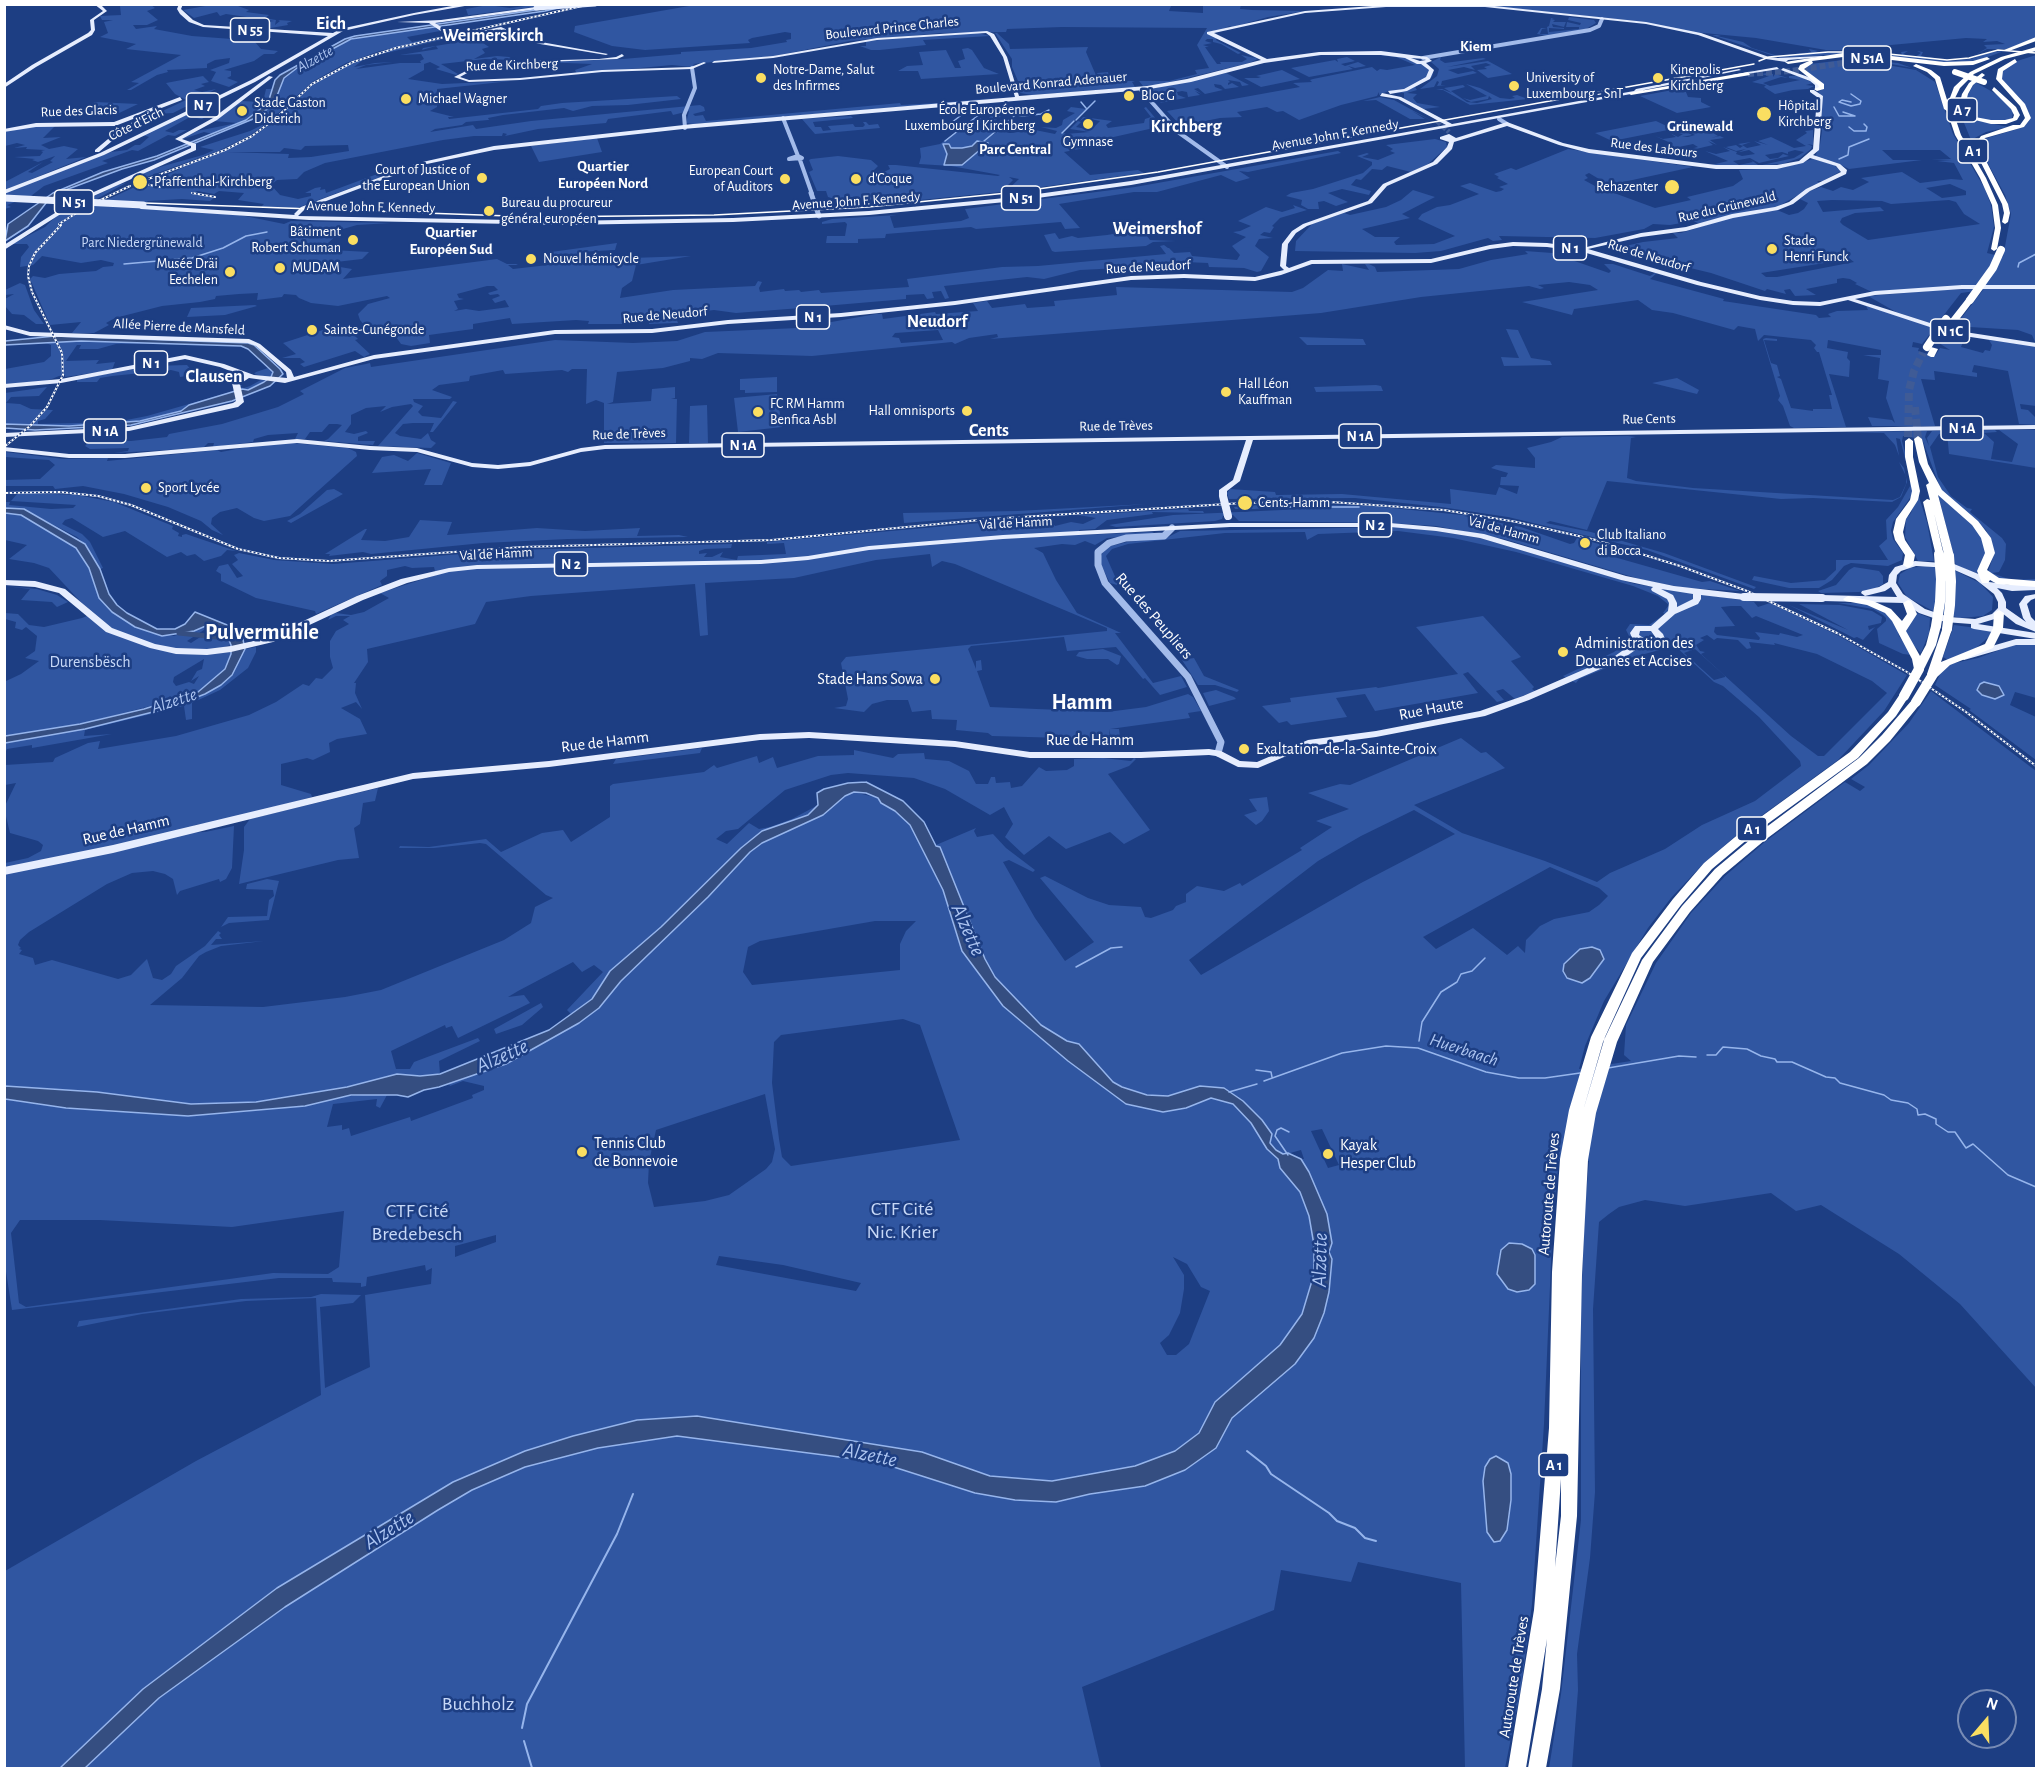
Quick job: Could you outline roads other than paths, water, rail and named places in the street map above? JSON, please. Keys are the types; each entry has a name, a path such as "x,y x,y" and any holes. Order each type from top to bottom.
{"highway":[{"name":"N 51","path":"1787,62 1849,55 1954,64 1980,62 2002,54 2036,48"},
{"name":"A 1","path":"1963,144 1950,111 1952,98 1966,77 1991,63 2036,48"},
{"name":"A 1","path":"1929,351 1950,320 1993,268 2005,222 1998,195 1964,136 1958,119 1957,99 1970,81 1995,64 2036,48"},
{"name":"A 7","path":"1994,89 2014,108 2015,119 2006,122 1991,122 1976,119 1964,113 1962,100 1971,84 1995,68 2036,48"},
{"name":"A 7","path":"2005,222 2007,213 2005,204 1976,149 1977,142 1983,137 2018,128 2027,121 2026,110 2001,83 1998,74 2004,66 2036,48"},
{"name":"N 51","path":"1849,55 1915,63"},
{"name":"N 51A","path":"1808,61 1850,56 1915,63"},
{"name":"N 51","path":"1795,67 1808,61 1844,58 1927,67"},
{"name":"N 51A","path":"1808,61 1866,58 1927,67"},
{"path":"1808,61 1801,69 1820,81 1822,88 1817,89"},
{"name":"A 1","path":"1881,62 1923,72 1935,80 1943,93 1950,121 1983,178 1995,205 1998,228 1997,250"},
{"path":"1915,63 1954,73 1994,89"},
{"path":"1927,67 1954,73"},
{"path":"1687,82 1756,69"},
{"name":"N 51","path":"1631,93 1748,74"},
{"name":"A 1","path":"1970,81 1959,106 1963,115 1996,124 2018,120 2019,113 2015,104 1994,89"},
{"path":"1983,83 2014,100 2022,109 2023,116 2022,120 2014,126 1983,137"},
{"path":"1908,565 1910,555 1900,540 1898,532 1901,519 1914,500 1916,491 1909,457 1911,439"},
{"name":"Autoroute de Trèves","path":"1518,1768 1544,1610 1557,1428 1560,1272 1574,1159 1600,1070 1637,982 1665,935 1719,872 1761,837 1863,761 1916,702 1932,676 1945,603 1946,580 1942,524 1923,462 1911,439"},
{"name":"Autoroute de Trèves","path":"1911,439 1933,523 1944,555"},
{"name":"A 1","path":"1923,462 1938,492 1975,523 1986,538 1990,553 1986,579"},
{"path":"1986,579 2037,586"},
{"path":"1848,599 1870,603 1888,611 1897,620 1917,658 1919,669"},
{"path":"1901,631 1912,614 1906,602"},
{"path":"1932,676 1946,663 1989,646 1998,628 2001,608"},
{"name":"Autoroute de Trèves","path":"1537,1768 1553,1678 1569,1516 1576,1110 1588,1066 1622,984 1636,956 1654,931 1708,866 1751,830 1854,755 1893,714 1941,624"}],"main road":[{"path":"4,87 92,32 92,20 105,11 96,4"},
{"name":"N 55","path":"181,4 179,9 182,13 191,21 203,26 239,30 336,34"},
{"path":"391,21 474,4"},
{"path":"391,21 433,24 536,8 596,4"},
{"path":"1268,60 1221,34 1305,12 1386,6 1494,6 1609,19 1699,34 1787,62 1817,81 1820,86 1812,91 1820,96 1818,143 1809,157"},
{"path":"1592,17 1645,24 1693,34 1746,51 1768,63"},
{"path":"1602,19 1609,19"},
{"name":"N 7","path":"336,34 358,26 391,21"},
{"name":"Rue de Kirchberg","path":"433,24 458,37 504,28 528,39 596,53 622,55 599,60 523,62 464,72 456,78 469,81 514,80 714,62"},
{"name":"Boulevard Prince Charles","path":"714,62 760,58 870,40 984,32 991,34 996,40 1008,64 1015,99"},
{"name":"Côte d'Eich","path":"4,192 98,156 230,93 336,34"},
{"path":"4,248 76,202 188,144 178,139 215,119 288,65 312,52 306,50"},
{"name":"Boulevard Konrad Adenauer","path":"301,213 420,164 456,154 685,128 1150,87 1268,60 1344,53 1389,55 1422,60"},
{"path":"1757,53 1784,59 1822,57"},
{"name":"Boulevard Prince Charles","path":"725,67 760,58"},
{"name":"Boulevard Konrad Adenauer","path":"1015,99 1142,89 1191,81 1268,60"},
{"path":"1396,97 1419,91 1417,87 1436,75 1436,68 1422,60"},
{"path":"1396,97 1428,78 1432,70 1422,60"},
{"path":"714,62 725,67"},
{"name":"N 51","path":"1768,63 1787,62"},
{"name":"Rue de Kirchberg","path":"692,69 704,63"},
{"name":"N 51","path":"1768,63 1780,69 1795,67"},
{"name":"Avenue John F. Kennedy","path":"142,206 591,223 816,215 1014,196 1449,134 1768,63"},
{"path":"717,69 725,67"},
{"name":"Rue de Kirchberg","path":"654,68 702,69"},
{"path":"1780,69 1812,80 1817,84 1817,89"},
{"name":"Avenue John F. Kennedy","path":"1449,134 1687,82 1780,69"},
{"path":"1288,271 1283,266 1285,244 1293,232 1305,225 1370,202 1378,190 1387,183 1435,163 1450,148 1449,134 1420,111 1396,97"},
{"path":"1396,97 1449,134 1507,124"},
{"name":"Rue des Glacis","path":"4,131 31,126 115,124 174,100 183,100 122,130 93,154 98,156"},
{"name":"Rue des Labours","path":"1507,124 1576,149 1700,166 1765,168 1793,164 1809,157"},
{"name":"Rue du Grünewald","path":"1584,250 1587,247 1635,236 1681,231 1732,216 1783,207 1808,190 1844,173 1841,167 1809,157"},
{"name":"N 51","path":"4,199 142,206"},
{"name":"Avenue John F. Kennedy","path":"142,206 266,214 301,213"},
{"name":"Rue de Neudorf","path":"291,381 368,358 555,332 652,331 728,322 904,309 1120,279 1176,276 1255,279 1318,261 1433,261 1490,247 1513,244 1547,245 1584,250 1688,281 1772,301 1809,304 1896,292 1977,286 2037,287"},
{"name":"Rue de Neudorf","path":"1856,297 1866,304"},
{"name":"Rue de Neudorf","path":"1848,299 1962,334 2037,345"},
{"name":"Allée Pierre de Mansfeld","path":"4,327 23,333 249,341 258,345 288,371 291,381"},
{"name":"N 1","path":"4,386 61,381 180,357 199,359 263,379 291,381"},
{"name":"N 1A","path":"4,435 129,429 239,402 236,390 237,381 247,375"},
{"name":"Rue Cents","path":"1261,438 2037,427"},
{"path":"1230,525 1223,490 1236,481 1250,438"},
{"name":"Rue de Trèves","path":"4,449 61,456 125,456 297,441 417,450 472,465 498,467 530,464 581,450 605,447 1261,438"},
{"name":"Val de Hamm","path":"4,582 55,588 67,594 109,630 153,646 190,652 219,651 255,644 289,632 382,588 449,570 501,565 761,562 931,542 1159,532 1172,528 1230,525 1390,525 1446,530 1503,542 1672,593"},
{"path":"2037,586 2012,588 1942,564 1908,565 1895,572 1892,583 1906,602 1941,624 1998,628 2037,636"},
{"path":"1986,579 2001,608 2019,622 2037,627"},
{"path":"1822,598 1875,592 1892,583"},
{"path":"1672,612 1672,593 1697,592 1744,597 1881,598 1906,602"},
{"name":"Rue Haute","path":"1653,629 1672,612 1695,602 1697,592"},
{"path":"1941,624 1989,619 2014,595 2037,594"},
{"path":"2037,594 2023,603 2027,618 2037,627"},
{"name":"Rue Haute","path":"1653,629 1661,636 1660,641 1652,643 1642,641 1635,636 1635,630 1653,629"},
{"name":"Rue Haute","path":"1218,753 1239,764 1258,765 1296,746 1308,743 1376,734 1482,714 1526,698 1618,658 1642,641"},
{"path":"1960,658 2016,642 2037,642"},
{"name":"Rue de Hamm","path":"4,871 112,849 413,776 549,764 760,737 809,735 955,744 1030,755 1218,753"}],"street":[{"path":"1422,60 1590,30 1599,26 1602,19"},
{"path":"1422,60 1446,55"},
{"path":"685,128 683,122 695,91 692,69"},
{"path":"1142,89 1170,124 1227,165"},
{"path":"781,119 816,215"},
{"name":"Rue des Labours","path":"1498,119 1507,124"},
{"name":"Rue des Peupliers","path":"1159,532 1109,543 1098,552 1100,571 1105,583 1136,621 1188,677 1221,742 1218,753"}],"water":[{"name":"Alzette","path":"570,5 545,11 351,39 297,68 284,78 275,101 253,119 154,160 60,192 46,203 28,226 5,241 8,224 53,193 103,172 157,156 246,120 268,103 275,80 280,75 345,39"},
{"path":"977,141 988,143 962,165 944,165 947,154 943,144 949,144 951,148 962,148 972,146"},
{"path":"55,336 248,343 254,345 283,374 270,386 232,401 131,425 35,430 5,428 4,424 69,426 140,421 181,411 189,405 242,389 248,390 271,377 273,372 248,349 241,346 81,341 5,345 5,341"},
{"name":"Alzette","path":"5,508 24,509 85,544 100,569 109,594 117,605 157,629 175,629 185,624 195,612 237,629 242,635 245,649 232,675 221,685 205,694 169,708 85,729 5,743 5,736 80,724 144,709 198,692 225,669 231,654 231,645 227,635 208,625 194,631 162,636 135,627 112,612 99,598 89,568 76,548 21,515 5,513"},
{"path":"1984,682 1999,686 2004,695 1995,699 1982,695 1977,690"},
{"name":"Alzette","path":"866,782 903,801 924,822 936,846 940,847 985,959 995,977 1041,1025 1067,1041 1079,1044 1113,1082 1122,1087 1147,1095 1168,1096 1200,1086 1224,1088 1243,1101 1262,1120 1272,1134 1270,1143 1276,1150 1301,1159 1327,1214 1332,1243 1329,1252 1332,1259 1329,1292 1324,1313 1314,1338 1295,1364 1232,1418 1216,1448 1185,1470 1145,1486 1090,1494 1056,1502 1015,1500 975,1493 878,1462 677,1436 598,1448 525,1467 472,1490 285,1607 159,1698 85,1768 60,1768 143,1689 277,1588 453,1482 525,1451 637,1420 697,1416 922,1452 990,1476 1052,1481 1135,1466 1175,1451 1199,1433 1215,1402 1280,1345 1302,1314 1314,1274 1314,1245 1309,1216 1300,1192 1280,1168 1278,1159 1267,1149 1251,1123 1233,1104 1211,1098 1186,1108 1163,1112 1126,1104 1068,1061 1003,1006 962,951 943,890 910,825 895,811 881,803 878,798 866,793 854,792 845,796 823,815 762,843 750,852 708,897 621,981 599,1008 579,1023 506,1064 408,1097 351,1095 305,1106 188,1116 66,1108 5,1099 5,1086 97,1092 191,1104 256,1102 347,1087 397,1074 420,1076 440,1074 549,1030 592,999 610,971 661,927 741,848 762,831 808,815 818,805 817,793 824,789 848,783"},
{"path":"1592,947 1600,950 1604,959 1590,978 1582,983 1567,978 1563,971 1564,964 1580,949"},
{"path":"1509,1243 1522,1244 1532,1249 1535,1255 1535,1284 1529,1290 1517,1292 1508,1289 1497,1274 1501,1250"},
{"path":"1496,1456 1508,1463 1511,1474 1511,1500 1507,1530 1500,1541 1494,1542 1487,1532 1483,1481 1485,1467 1490,1459"}],"waterway":[{"path":"1851,94 1861,101 1860,104 1851,106 1839,102 1842,100 1851,102"},
{"path":"1076,120 1095,101"},
{"path":"1081,102 1086,108"},
{"path":"1834,107 1839,116 1855,116 1843,112"},
{"path":"1016,115 1024,108"},
{"path":"1008,109 1016,115"},
{"path":"1016,115 1041,114 1049,110"},
{"path":"945,141 984,111"},
{"path":"951,123 964,113"},
{"path":"984,141 1016,115"},
{"path":"1062,133 1074,121"},
{"path":"1849,127 1854,131 1866,131 1867,127 1864,124"},
{"path":"1839,159 1848,155 1849,147 1869,139"},
{"path":"124,264 192,258 223,248 246,236 267,232"},
{"path":"2018,267 2019,263 2036,254"},
{"path":"1264,507 1359,507"},
{"path":"179,633 236,639"},
{"path":"1076,967 1111,948 1122,947"},
{"path":"1419,1041 1422,1022 1441,992 1457,982 1461,974 1472,971 1485,958"},
{"name":"Huerbaach","path":"1264,1081 1342,1053 1386,1046 1418,1048 1486,1072 1519,1078 1545,1078 1580,1073"},
{"name":"Huerbaach","path":"1707,1055 1716,1055 1723,1047 1747,1049 1761,1056 1775,1059 1777,1062 1792,1062 1826,1077 1835,1078 1840,1083 1884,1095 1891,1100 1908,1103 1917,1109 1918,1115 1925,1114 1936,1119 1936,1124 1948,1132 1955,1132 1966,1148 1973,1144 2008,1175 2036,1187"},
{"name":"Huerbaach","path":"1608,1068 1679,1056 1696,1057"},
{"path":"1256,1070 1271,1072 1272,1077"},
{"name":"Huerbaach","path":"1229,1092 1257,1084"},
{"path":"1288,1155 1275,1136 1277,1130 1281,1128 1289,1132"},
{"path":"1247,1451 1266,1466 1271,1474 1329,1513 1337,1521 1355,1528 1365,1538 1376,1541"},
{"path":"522,1728 527,1704 617,1534 633,1494"},
{"path":"524,1741 532,1768"}],"tunnel":[{"path":"1748,74 1791,71 1850,62 1880,63"},
{"path":"1437,121 1449,132"},
{"path":"1908,437 1909,390 1914,371 1923,353"},
{"path":"1915,407 1918,439"}],"tram line":[{"path":"1759,61 1769,57 1828,52 1869,52 1947,60 1969,58 1998,50 2036,53"},
{"path":"4,198 537,217 714,215 868,207 1017,192 1158,172 1754,64"}],"railway":[{"path":"148,179 225,150 252,136 275,119 312,84 353,62 396,48 591,4"},
{"path":"145,184 160,187"},
{"path":"59,224 86,207 130,186"},
{"path":"192,193 215,197"},
{"path":"4,447 30,426 47,407 63,375 62,353 32,292 28,276 29,266 35,253 61,225"},
{"path":"4,493 60,492 98,496 131,505 238,549 279,558 329,561 523,547 772,540 990,519 1243,503 1331,502 1444,510 1517,522 1596,540 1680,566 1747,591 1837,633 1907,672 1966,712 2036,766"}],"place":[{"name":"Notre-Dame, Salut des Infirmes","path":"761,78"},
{"name":"Kinepolis Kirchberg","path":"1658,78"},
{"name":"University of Luxembourg - SnT","path":"1514,86"},
{"name":"Bloc G","path":"1129,96"},
{"name":"Michael Wagner","path":"406,99"},
{"name":"Stade Gaston Diderich","path":"242,111"},
{"name":"Hôpital Kirchberg","path":"1764,114"},
{"name":"École Européenne Luxembourg I Kirchberg","path":"1047,118"},
{"name":"Gymnase","path":"1088,124"},
{"name":"Court of Justice of the European Union","path":"482,178"},
{"name":"European Court of Auditors","path":"785,179"},
{"name":"d'Coque","path":"856,179"},
{"name":"Pfaffenthal-Kirchberg","path":"140,182"},
{"name":"Rehazenter","path":"1672,187"},
{"name":"Bureau du procureur général européen","path":"489,211"},
{"name":"Bâtiment Robert Schuman","path":"353,240"},
{"name":"Stade Henri Funck","path":"1772,249"},
{"name":"Nouvel hémicycle","path":"531,259"},
{"name":"MUDAM","path":"280,268"},
{"name":"Musée Dräi Eechelen","path":"230,272"},
{"name":"Sainte-Cunégonde","path":"312,330"},
{"name":"Hall Léon Kauffman","path":"1226,392"},
{"name":"Hall omnisports","path":"967,411"},
{"name":"FC RM Hamm Benfica Asbl","path":"758,412"},
{"name":"Sport Lycée","path":"146,488"},
{"name":"Cents-Hamm","path":"1245,503"},
{"name":"Club Italiano di Bocca","path":"1585,543"},
{"name":"Administration des Douanes et Accises","path":"1563,652"},
{"name":"Stade Hans Sowa","path":"935,679"},
{"name":"Exaltation-de-la-Sainte-Croix","path":"1244,749"},
{"name":"Tennis Club de Bonnevoie","path":"582,1152"},
{"name":"Kayak Hesper Club","path":"1328,1154"}],"district":[{"name":"Eich","path":"331,24"},
{"name":"Weimerskirch","path":"493,36"},
{"name":"Kiem","path":"1476,46"},
{"name":"Grünewald","path":"1700,126"},
{"name":"Kirchberg","path":"1186,127"},
{"name":"Parc Central","path":"1015,149"},
{"name":"Quartier Européen Nord","path":"603,174"},
{"name":"Weimershof","path":"1157,229"},
{"name":"Quartier Européen Sud","path":"451,240"},
{"name":"Neudorf","path":"937,322"},
{"name":"Clausen","path":"214,377"},
{"name":"Cents","path":"989,431"},
{"name":"Pulvermühle","path":"262,632"},
{"name":"Hamm","path":"1082,702"}],"park label":[{"name":"Parc Niedergrünewald","path":"142,243"},
{"name":"Durensbësch","path":"90,662"},
{"name":"CTF Cité Nic. Krier","path":"902,1220"},
{"name":"CTF Cité Bredebesch","path":"417,1222"},
{"name":"Buchholz","path":"478,1704"}]}
